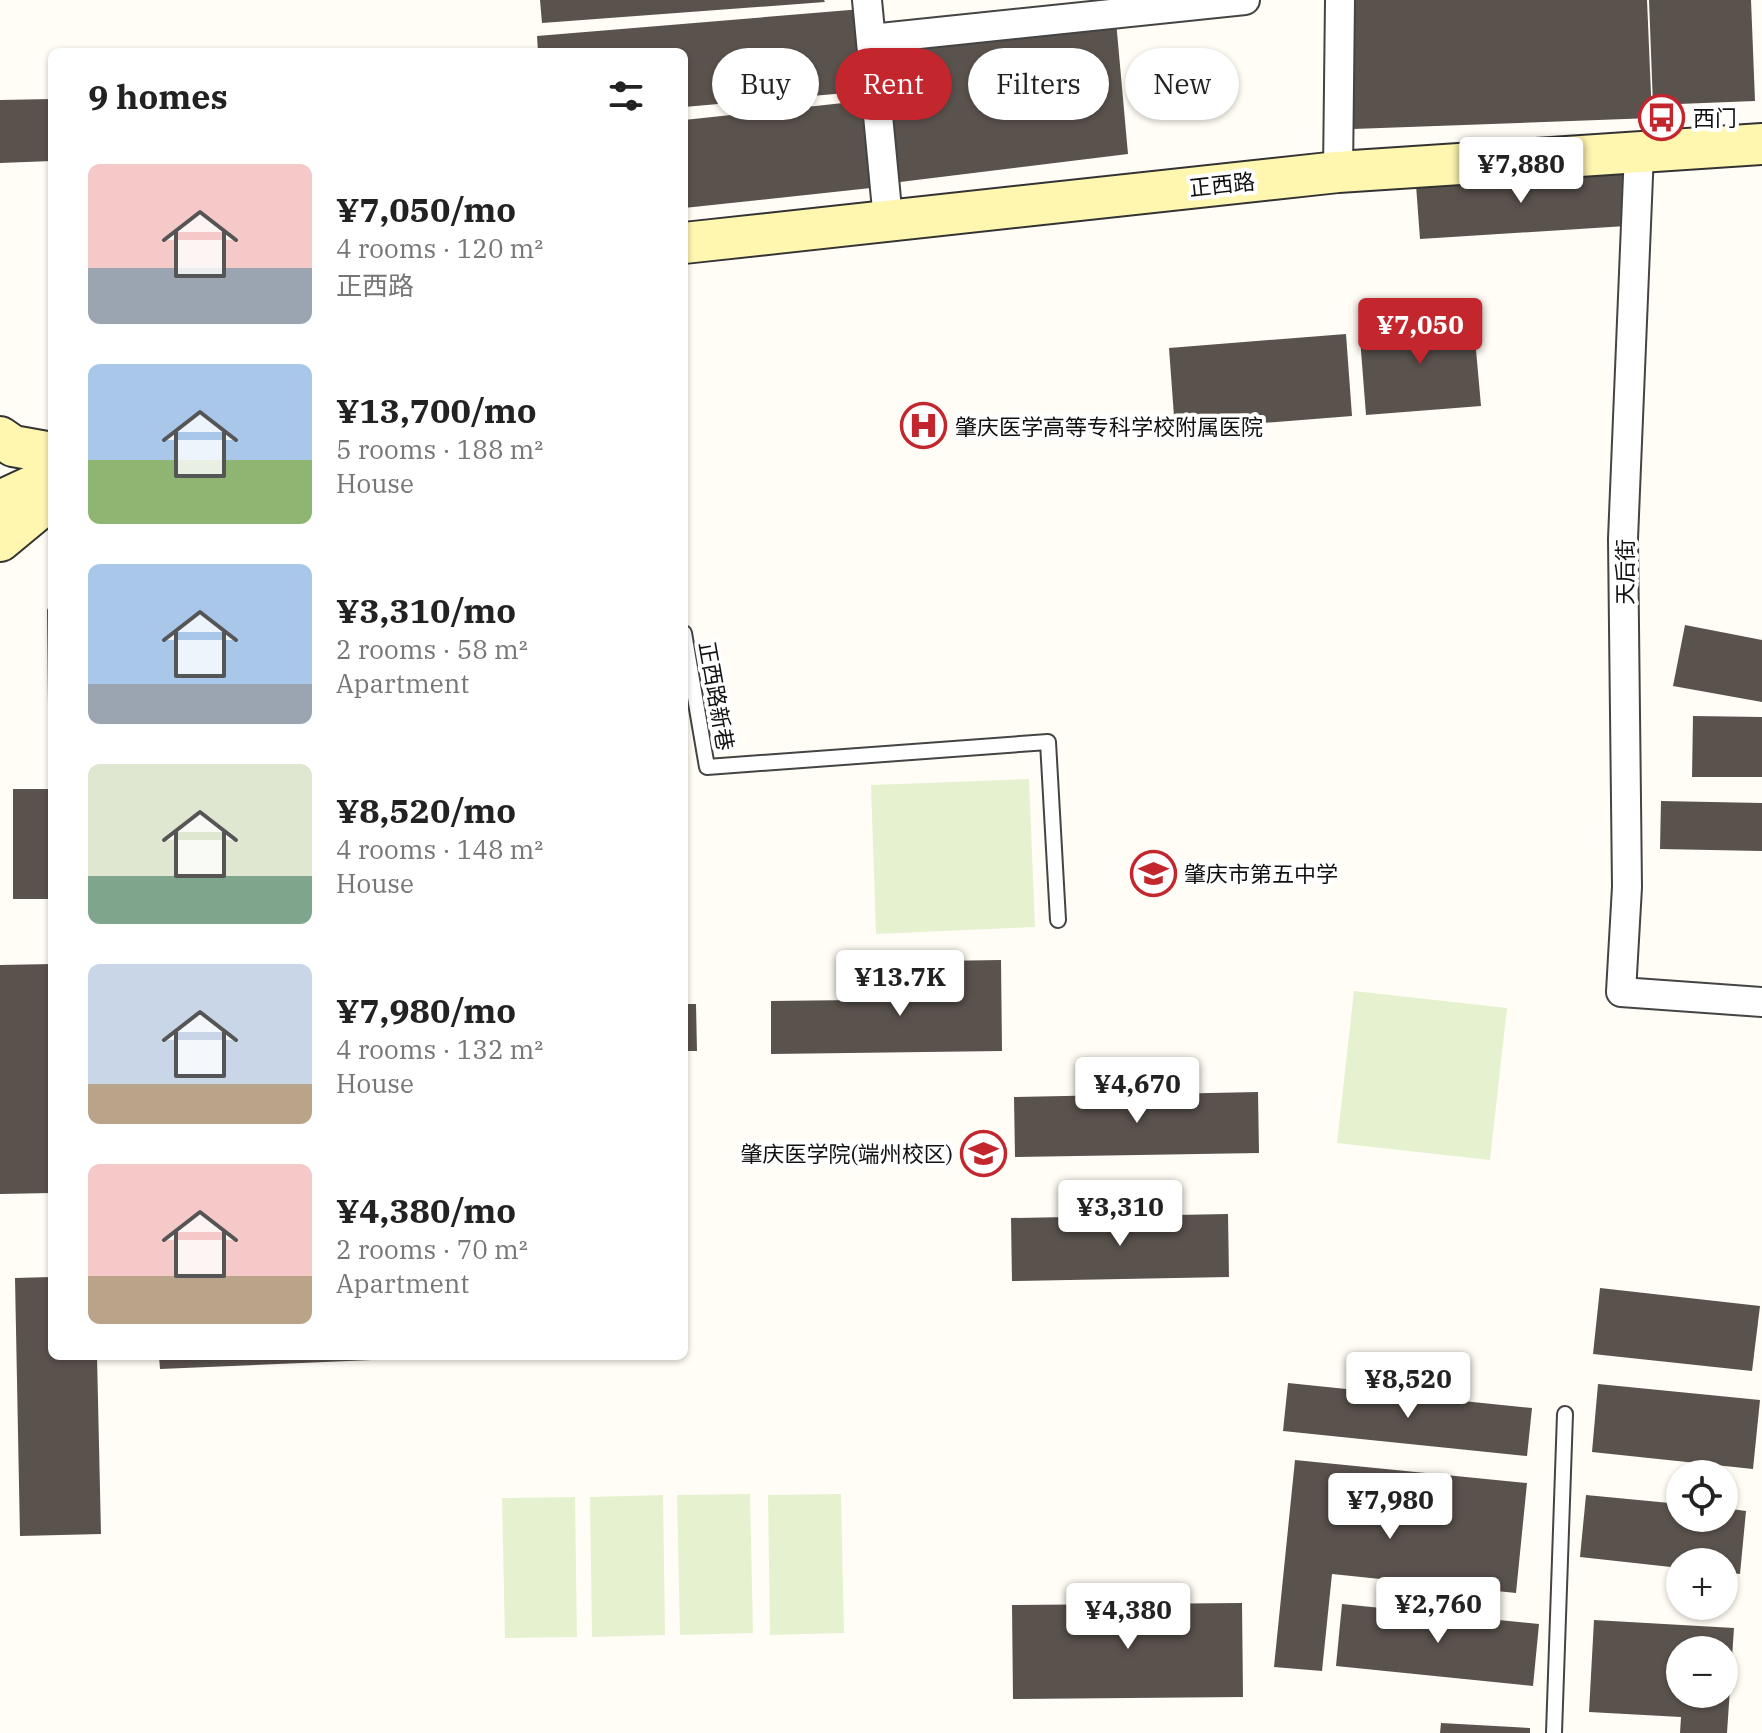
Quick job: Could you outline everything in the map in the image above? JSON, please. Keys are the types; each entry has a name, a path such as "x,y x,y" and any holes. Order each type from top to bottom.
{"street":[{"path":"867,0 888,220"},
{"path":"871,39 1245,0"},
{"path":"1338,172 1340,0"},
{"name":"正西路","path":"688,243 1338,172 1762,144"},
{"name":"天后街","path":"1639,152 1623,539 1627,887 1621,992 1762,1002"},
{"path":"0,437 13,446 48,452"},
{"path":"0,501 48,479"},
{"path":"0,541 48,501"}],"lane":[{"name":"正西路新巷","path":"688,656 707,767 1048,742 1058,920"},
{"path":"1554,1733 1565,1414"}],"green space":[{"path":"1029,779 1035,927 876,934 871,785"},
{"path":"1354,991 1507,1008 1490,1160 1337,1143"},
{"path":"750,1494 753,1633 680,1635 677,1495"},
{"path":"841,1494 844,1633 770,1635 768,1495"},
{"path":"663,1495 665,1635 592,1637 590,1497"},
{"path":"575,1497 577,1637 505,1638 502,1498"}],"building":[{"path":"540,0 824,0 825,2 542,23"},
{"path":"1348,0 1647,0 1652,118 1353,129"},
{"path":"1649,0 1751,0 1755,101 1653,105"},
{"path":"862,9 866,48 835,48 835,94 819,95 819,48 712,48 712,105 688,107 688,48 538,48 537,36"},
{"path":"1116,21 1128,154 900,182 892,120 952,120 952,48 883,48 883,44"},
{"path":"48,99 48,161 0,163 0,100"},
{"path":"835,104 835,120 873,120 880,187 688,208 688,120 712,117 712,120 819,120 819,106"},
{"path":"1623,172 1626,226 1420,239 1416,185"},
{"path":"1473,316 1481,406 1366,415 1359,325"},
{"path":"1346,334 1352,416 1175,430 1169,348"},
{"path":"48,608 48,705 47,610"},
{"path":"1685,625 1762,640 1762,702 1673,686"},
{"path":"1693,716 1762,717 1762,777 1692,777"},
{"path":"13,789 48,789 48,899 13,899"},
{"path":"1661,801 1762,803 1762,851 1660,849"},
{"path":"1001,960 1002,1051 771,1054 771,1001 938,999 937,961"},
{"path":"48,964 48,1193 0,1194 0,965"},
{"path":"688,1004 696,1004 697,1051 688,1051"},
{"path":"1258,1092 1259,1153 1015,1157 1014,1097"},
{"path":"1228,1214 1229,1277 1012,1281 1011,1218"},
{"path":"48,1277 48,1360 97,1360 101,1534 20,1536 15,1278"},
{"path":"1600,1288 1760,1306 1752,1371 1593,1354"},
{"path":"159,1360 372,1360 160,1369"},
{"path":"1288,1383 1532,1408 1527,1456 1283,1431"},
{"path":"1598,1384 1760,1400 1753,1469 1738,1467 1738,1460 1668,1460 1592,1452"},
{"path":"1295,1460 1527,1483 1516,1593 1332,1574 1322,1671 1274,1667"},
{"path":"1586,1495 1666,1503 1666,1532 1738,1532 1738,1510 1746,1511 1740,1574 1738,1548 1666,1548 1666,1566 1580,1557"},
{"path":"1242,1603 1243,1697 1013,1699 1012,1605"},
{"path":"1342,1604 1539,1624 1533,1686 1336,1666"},
{"path":"1594,1620 1734,1628 1733,1636 1666,1636 1666,1708 1729,1708 1727,1733 1680,1733 1681,1717 1589,1712"},
{"path":"1441,1723 1530,1728 1530,1733 1440,1733"}],"place":[{"name":"西门","path":"1662,117"},
{"name":"肇庆医学高等专科学校附属医院","path":"924,426"},
{"name":"肇庆市第五中学","path":"1153,873"},
{"name":"肇庆医学院(端州校区)","path":"984,1153"}]}
